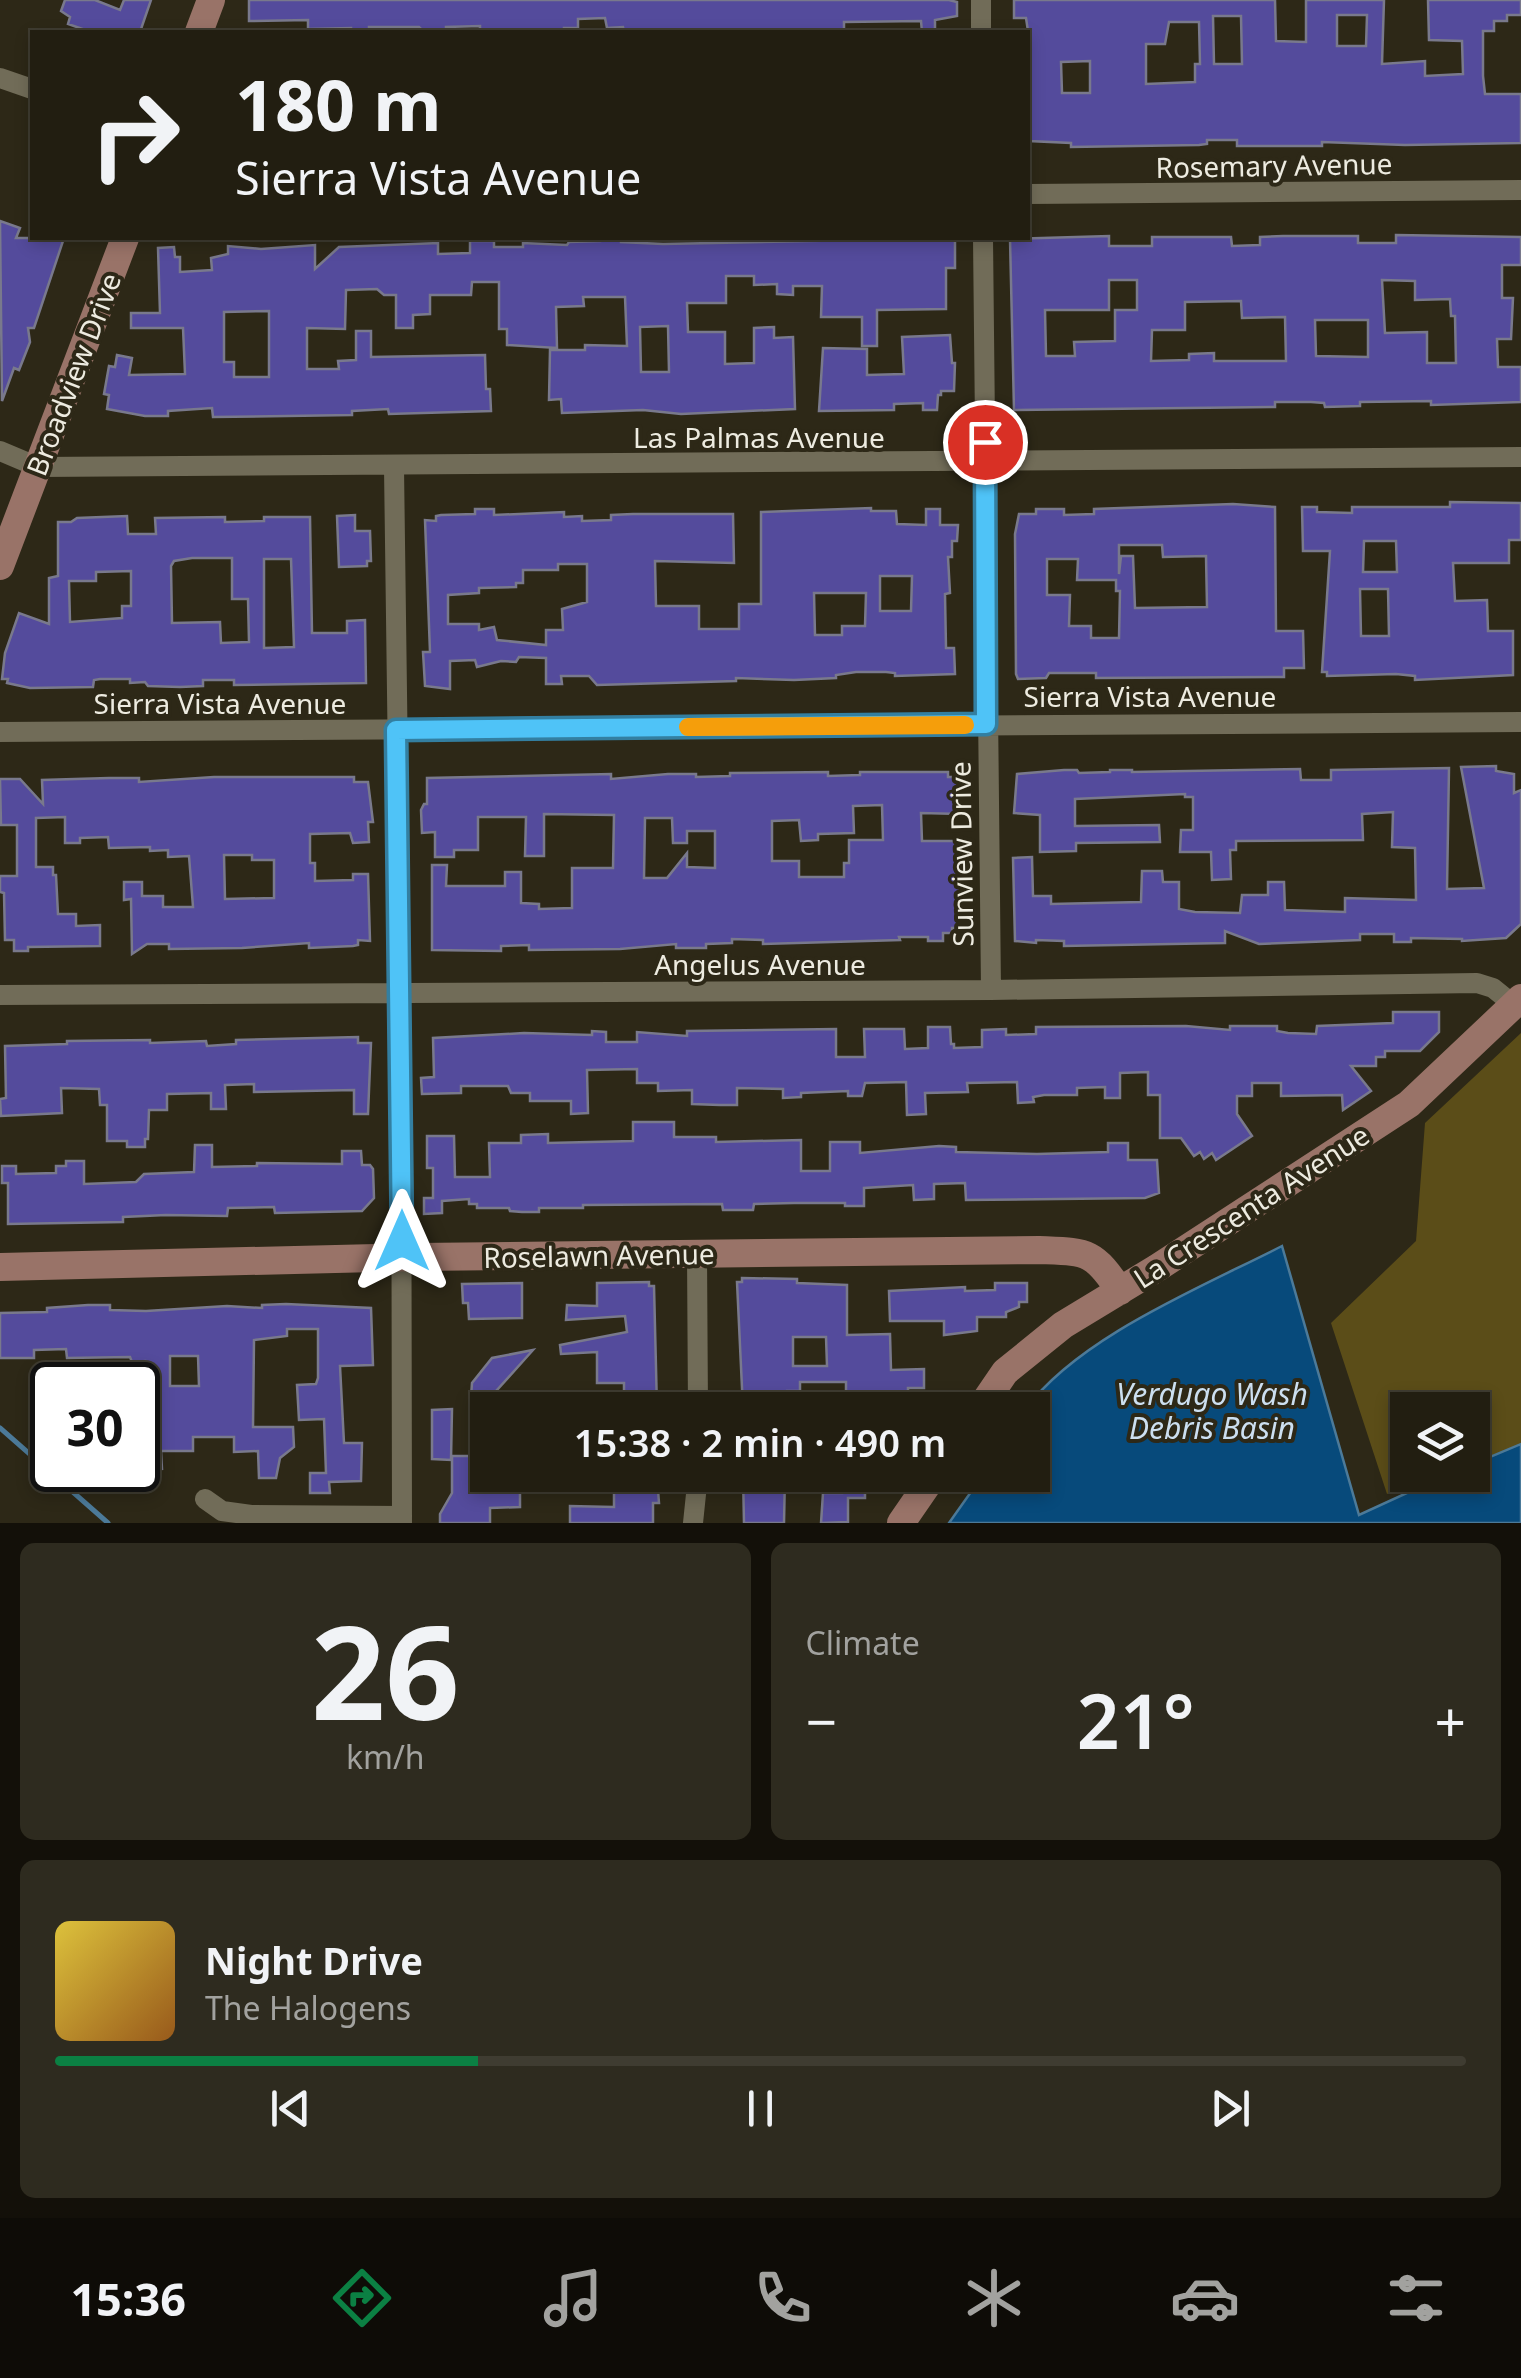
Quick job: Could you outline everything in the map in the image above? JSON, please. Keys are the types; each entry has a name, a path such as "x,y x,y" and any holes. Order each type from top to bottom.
{"street":[{"path":"200,30 211,0"},
{"path":"981,0 981,30"},
{"path":"0,78 30,88"},
{"name":"Rosemary Avenue","path":"1030,194 1521,190"},
{"name":"Broadview Drive","path":"0,566 124,240"},
{"name":"Sunview Drive","path":"983,240 991,990"},
{"name":"Las Palmas Avenue","path":"0,452 38,468 1521,457"},
{"path":"205,1499 222,1511 402,1520 401,993 394,467"},
{"name":"Sierra Vista Avenue","path":"0,732 1521,722"},
{"name":"Angelus Avenue","path":"0,995 991,990 1476,983 1517,1001"},
{"name":"La Crescenta Avenue","path":"991,1392 1005,1372 1063,1325 1409,1104 1517,1001"},
{"name":"Roselawn Avenue","path":"0,1267 402,1257 1062,1251 1094,1258 1120,1291"},
{"path":"697,1254 698,1392"},
{"path":"693,1523 696,1492"},
{"path":"901,1523 922,1492"}],"shaded area":[{"path":"1521,1033 1521,1445 1490,1456 1490,1392 1390,1392 1392,1492 1387,1494 1331,1323 1416,1241 1425,1123"}],"water":[{"name":"Verdugo Wash Debris Basin","path":"1282,1246 1359,1515 1409,1492 1490,1492 1490,1457 1521,1444 1521,1523 949,1523 971,1492 1050,1492 1050,1392 1041,1392 1076,1359 1180,1297"}],"building":[{"path":"65,0 95,0 120,10 124,0 151,0 141,30 85,30 68,24 70,17 61,11"},
{"path":"249,0 957,2 957,16 935,20 935,30 922,30 921,21 844,22 844,30 624,30 607,28 605,18 578,19 578,28 564,30 480,30 480,26 351,30 308,29 308,20 249,21"},
{"path":"1014,0 1275,0 1276,41 1306,42 1306,0 1384,0 1382,64 1425,61 1425,76 1463,74 1462,41 1429,40 1428,0 1521,0 1521,15 1507,15 1507,21 1494,21 1494,31 1483,31 1483,76 1485,94 1521,94 1521,143 1322,142 1322,146 1237,146 1237,140 1207,140 1207,144 1199,145 1071,147 1071,143 1030,141 1030,30 1026,18 1014,18","holes":["1337,15 1367,15 1366,46 1337,46","1213,16 1241,16 1242,64 1214,64","1169,22 1199,22 1200,64 1195,64 1195,82 1146,84 1146,44 1165,44","1090,61 1090,93 1062,93 1061,62"]},
{"path":"0,221 20,228 16,238 63,240 34,328 28,328 30,342 19,370 14,368 2,401"},
{"path":"1396,235 1521,237 1521,265 1502,265 1502,298 1513,298 1511,339 1497,339 1498,367 1521,367 1521,402 1360,402 1360,406 1325,407 1324,403 1275,402 1275,407 1014,410 1010,240 1109,236 1109,246 1152,246 1152,237 1231,237 1232,246 1260,245 1260,237 1358,236 1358,243 1396,243","holes":["1109,280 1137,280 1137,310 1115,310 1115,341 1074,342 1075,356 1046,356 1045,310 1109,310","1382,280 1415,281 1415,300 1450,299 1451,316 1455,316 1456,363 1427,363 1427,332 1385,333","1241,301 1242,318 1285,317 1286,361 1214,361 1214,353 1189,354 1189,360 1151,361 1152,330 1185,330 1185,302","1315,320 1368,320 1368,357 1316,356"]},
{"path":"955,240 955,268 946,268 946,309 877,310 877,346 862,346 862,317 821,317 822,286 793,286 793,295 777,294 777,284 754,285 754,276 726,276 726,303 687,303 688,332 725,332 725,364 754,363 754,328 774,327 774,338 793,337 795,409 681,414 643,410 562,413 561,399 549,400 550,350 585,350 585,345 627,346 625,297 583,297 584,306 556,307 557,348 507,345 507,329 499,329 499,282 472,282 471,295 430,295 430,314 413,315 413,328 396,328 396,295 384,295 377,289 346,290 345,329 307,328 307,369 339,369 338,361 356,360 356,331 371,331 371,357 485,355 491,411 389,414 388,409 352,411 352,415 213,417 212,408 168,411 168,416 107,409 109,395 104,394 109,366 115,367 117,355 132,358 129,375 185,374 183,328 131,328 131,313 160,313 158,248 174,247 175,257 180,257 180,272 212,270 211,258 228,254 228,246 261,249 315,245 315,269 339,247 438,243 438,254 470,253 470,241 494,241 494,247 569,242","holes":["269,311 269,377 234,377 234,362 224,362 224,312","668,326 669,372 641,372 640,327"]},
{"path":"950,335 954,391 941,391 937,410 923,410 923,403 894,404 894,410 819,411 823,348 867,349 867,375 904,374 902,337"},
{"path":"1450,502 1521,503 1521,540 1509,540 1509,563 1453,563 1455,601 1487,600 1488,631 1513,631 1513,675 1415,680 1415,676 1396,674 1327,676 1327,672 1322,672 1330,551 1303,551 1302,507 1317,507 1317,512 1352,513 1352,507 1450,507","holes":["1364,541 1396,541 1397,572 1363,572","1360,589 1388,589 1389,636 1361,636"]},
{"path":"1233,504 1275,507 1276,631 1303,631 1304,668 1284,668 1284,677 1096,678 1096,673 1049,673 1046,678 1018,679 1015,534 1019,514 1036,514 1036,509 1064,509 1064,515 1094,514 1094,509","holes":["1119,545 1162,545 1163,557 1206,556 1207,607 1135,608 1133,556 1121,556 1119,574","1047,559 1078,559 1077,580 1116,580 1116,591 1120,591 1119,638 1091,638 1091,626 1069,626 1070,595 1047,595"]},
{"path":"871,508 896,511 897,524 926,525 926,509 940,509 940,525 958,525 952,557 948,557 950,593 945,594 946,648 954,648 955,674 895,676 886,672 856,672 836,678 597,685 589,676 561,676 562,684 546,684 546,658 519,657 516,662 477,667 475,660 450,661 450,689 425,686 423,652 430,652 425,520 436,521 436,516 441,515 475,514 475,509 494,509 494,515 564,512 564,517 582,516 582,521 611,520 611,515 733,514 734,563 655,561 656,606 699,606 699,629 739,629 739,604 761,604 761,512","holes":["558,564 587,564 587,602 562,609 563,630 546,630 546,645 497,640 494,627 479,630 479,624 448,624 448,595 479,593 479,588 516,587 516,583 523,583 523,570 558,570","880,576 912,576 911,611 880,611","814,593 866,593 865,626 842,626 842,635 815,635"]},
{"path":"355,515 355,531 370,531 371,561 367,561 367,566 339,567 337,516"},
{"path":"127,516 128,534 156,534 155,518 225,517 225,522 310,517 312,633 347,633 347,621 365,620 366,683 234,685 234,680 203,680 203,686 180,687 100,679 94,680 93,687 30,688 7,683 8,679 2,679 5,653 19,613 49,624 49,578 58,576 58,522","holes":["232,558 232,599 248,599 249,642 221,643 220,622 172,623 174,561","264,559 291,559 294,647 264,648","131,571 131,606 122,606 122,618 70,622 69,581 96,581 96,572"]},
{"path":"1496,766 1496,771 1514,774 1514,793 1521,790 1521,924 1506,938 1411,938 1411,942 1394,942 1394,934 1360,934 1360,940 1259,944 1225,931 1225,943 1064,946 1064,941 1015,941 1013,858 1032,857 1033,896 1051,896 1051,904 1141,902 1142,871 1162,871 1163,882 1179,882 1179,909 1195,912 1240,913 1242,895 1268,895 1268,882 1284,882 1285,910 1345,912 1345,898 1416,900 1415,848 1392,847 1393,812 1362,814 1363,840 1236,841 1236,850 1230,850 1231,879 1212,880 1211,852 1180,852 1181,830 1193,830 1193,797 1185,794 1075,799 1075,826 1159,825 1160,842 1076,843 1076,851 1040,852 1040,815 1014,813 1017,774 1064,770 1079,773 1300,769 1301,780 1331,780 1331,770 1449,768 1447,889 1484,888 1461,767"},
{"path":"828,772 828,776 948,772 948,777 959,777 960,814 921,813 922,841 960,841 960,928 943,933 943,941 899,937 900,940 763,944 763,940 732,939 732,943 706,944 706,948 676,948 676,944 529,950 529,945 501,946 501,951 432,950 432,865 447,865 446,886 505,886 505,872 521,872 521,903 539,904 539,909 572,908 572,868 613,868 614,815 544,814 544,856 525,856 526,817 478,817 478,850 454,850 454,857 435,857 435,832 422,833 421,810 427,804 427,778 611,774 611,779","holes":["882,805 883,840 849,840 849,863 844,863 844,877 799,877 799,861 772,861 772,821 799,820 801,841 818,840 818,834 854,833 853,806","645,818 672,818 673,843 687,843 687,831 715,831 715,868 687,867 687,853 667,878 644,878"]},
{"path":"214,777 354,777 354,782 368,782 373,822 368,822 369,842 353,843 350,833 310,834 310,863 315,863 315,881 353,880 353,874 368,874 370,941 358,940 358,945 353,946 309,948 309,943 169,949 169,944 147,944 132,954 131,899 124,900 124,882 142,882 142,896 163,896 163,907 193,907 189,856 168,857 168,850 150,851 150,847 109,848 108,837 65,843 65,817 36,818 36,867 53,867 58,914 76,914 76,926 100,925 100,946 28,947 28,951 14,951 14,940 5,940 0,876 17,876 17,825 1,825 0,779 20,779 43,804 42,780 139,778 139,782","holes":["224,855 252,855 252,860 274,860 274,898 225,899"]},
{"path":"1393,1012 1439,1012 1439,1032 1420,1051 1385,1051 1385,1057 1376,1057 1376,1066 1351,1066 1371,1091 1343,1110 1342,1095 1281,1096 1281,1083 1252,1083 1252,1096 1237,1096 1237,1114 1252,1136 1216,1160 1212,1153 1204,1159 1200,1152 1194,1156 1181,1138 1160,1138 1160,1095 1148,1095 1148,1072 1120,1073 1120,1098 1105,1098 1105,1087 1077,1088 1077,1095 1044,1095 1033,1097 1034,1102 1018,1103 1017,1082 967,1083 968,1092 925,1093 926,1114 907,1115 906,1082 865,1083 862,1096 848,1096 848,1091 801,1093 801,1097 783,1098 783,1089 737,1088 737,1105 692,1104 692,1090 658,1091 658,1083 637,1083 637,1069 587,1070 588,1113 571,1114 571,1101 530,1101 530,1093 511,1093 508,1086 461,1086 461,1093 422,1094 421,1078 434,1077 433,1038 524,1033 592,1035 592,1031 606,1032 606,1042 637,1042 637,1032 687,1036 687,1031 836,1029 836,1057 865,1057 864,1029 904,1029 905,1049 928,1048 928,1027 950,1027 954,1048 982,1047 982,1030 1006,1029 1006,1035 1036,1034 1036,1027 1186,1026 1230,1030 1230,1026 1277,1026 1277,1031 1316,1034 1317,1026 1393,1023"},
{"path":"358,1037 358,1043 371,1043 368,1114 354,1114 354,1090 254,1092 254,1084 225,1085 226,1109 211,1109 211,1093 167,1094 167,1110 149,1110 145,1147 127,1147 127,1141 107,1141 107,1105 100,1105 99,1089 61,1088 62,1113 1,1116 0,1099 6,1098 5,1046 150,1040 206,1041 207,1046 236,1044 236,1040"},
{"path":"633,1122 674,1122 674,1137 716,1137 716,1142 801,1140 801,1171 830,1171 830,1142 860,1142 860,1153 939,1146 956,1147 956,1152 1037,1154 1108,1152 1108,1143 1128,1143 1128,1160 1157,1160 1159,1193 1145,1198 966,1200 965,1183 934,1184 934,1199 914,1200 913,1185 864,1188 864,1206 754,1204 753,1210 723,1210 722,1204 583,1205 522,1212 477,1208 477,1204 469,1204 469,1199 442,1201 442,1213 424,1214 424,1198 433,1198 433,1168 427,1168 427,1136 454,1136 455,1177 490,1177 489,1143 521,1143 521,1135 548,1134 548,1143 633,1141"},
{"path":"195,1145 212,1145 212,1167 342,1164 342,1151 361,1151 362,1165 373,1169 374,1198 362,1211 275,1213 274,1207 228,1208 227,1216 166,1215 123,1217 123,1222 8,1224 8,1183 2,1183 2,1166 16,1166 16,1174 56,1173 56,1166 66,1166 66,1161 84,1161 84,1184 136,1182 144,1174 194,1172"},
{"path":"742,1278 797,1279 797,1283 847,1285 847,1335 890,1334 891,1370 924,1369 924,1388 908,1388 908,1392 846,1392 846,1382 800,1382 800,1391 742,1392 737,1282 742,1282","holes":["793,1337 826,1337 827,1366 793,1366"]},
{"path":"649,1282 649,1286 654,1286 657,1392 624,1392 624,1383 597,1383 597,1352 561,1354 560,1345 627,1332 625,1316 566,1320 567,1305 597,1306 597,1283"},
{"path":"522,1283 522,1318 469,1319 462,1284"},
{"path":"995,1283 1027,1283 1027,1302 1019,1302 1019,1307 1006,1312 1006,1317 977,1317 977,1331 944,1335 944,1321 890,1321 889,1291 965,1287 965,1291 995,1290"},
{"path":"286,1304 371,1308 373,1365 340,1366 344,1443 362,1443 361,1481 329,1482 330,1493 310,1493 310,1473 326,1473 324,1419 299,1420 297,1385 316,1384 318,1329 287,1329 287,1336 254,1340 253,1427 293,1427 294,1447 280,1458 276,1478 259,1478 258,1451 234,1452 234,1437 193,1437 193,1451 161,1451 160,1469 160,1362 132,1362 130,1357 67,1358 66,1349 34,1350 34,1358 0,1358 0,1313 47,1312 47,1308 88,1305 146,1311","holes":["170,1356 198,1356 199,1386 170,1386"]},
{"path":"533,1350 495,1392 471,1392 472,1383 492,1358"},
{"path":"452,1409 451,1460 432,1459 432,1410"},
{"path":"452,1456 470,1456 470,1492 520,1492 520,1507 490,1508 490,1523 440,1523 440,1514 452,1493"},
{"path":"614,1492 658,1492 659,1503 653,1503 653,1523 570,1523 570,1506 614,1507"},
{"path":"743,1492 785,1492 784,1523 744,1523"},
{"path":"865,1492 865,1498 848,1498 848,1522 821,1523 823,1493"}],"waterway":[{"path":"0,1428 108,1523"}],"slow traffic":[{"path":"688,727 965,725"}],"route":[{"path":"402,1241 396,730 986,724 985,442"}]}
